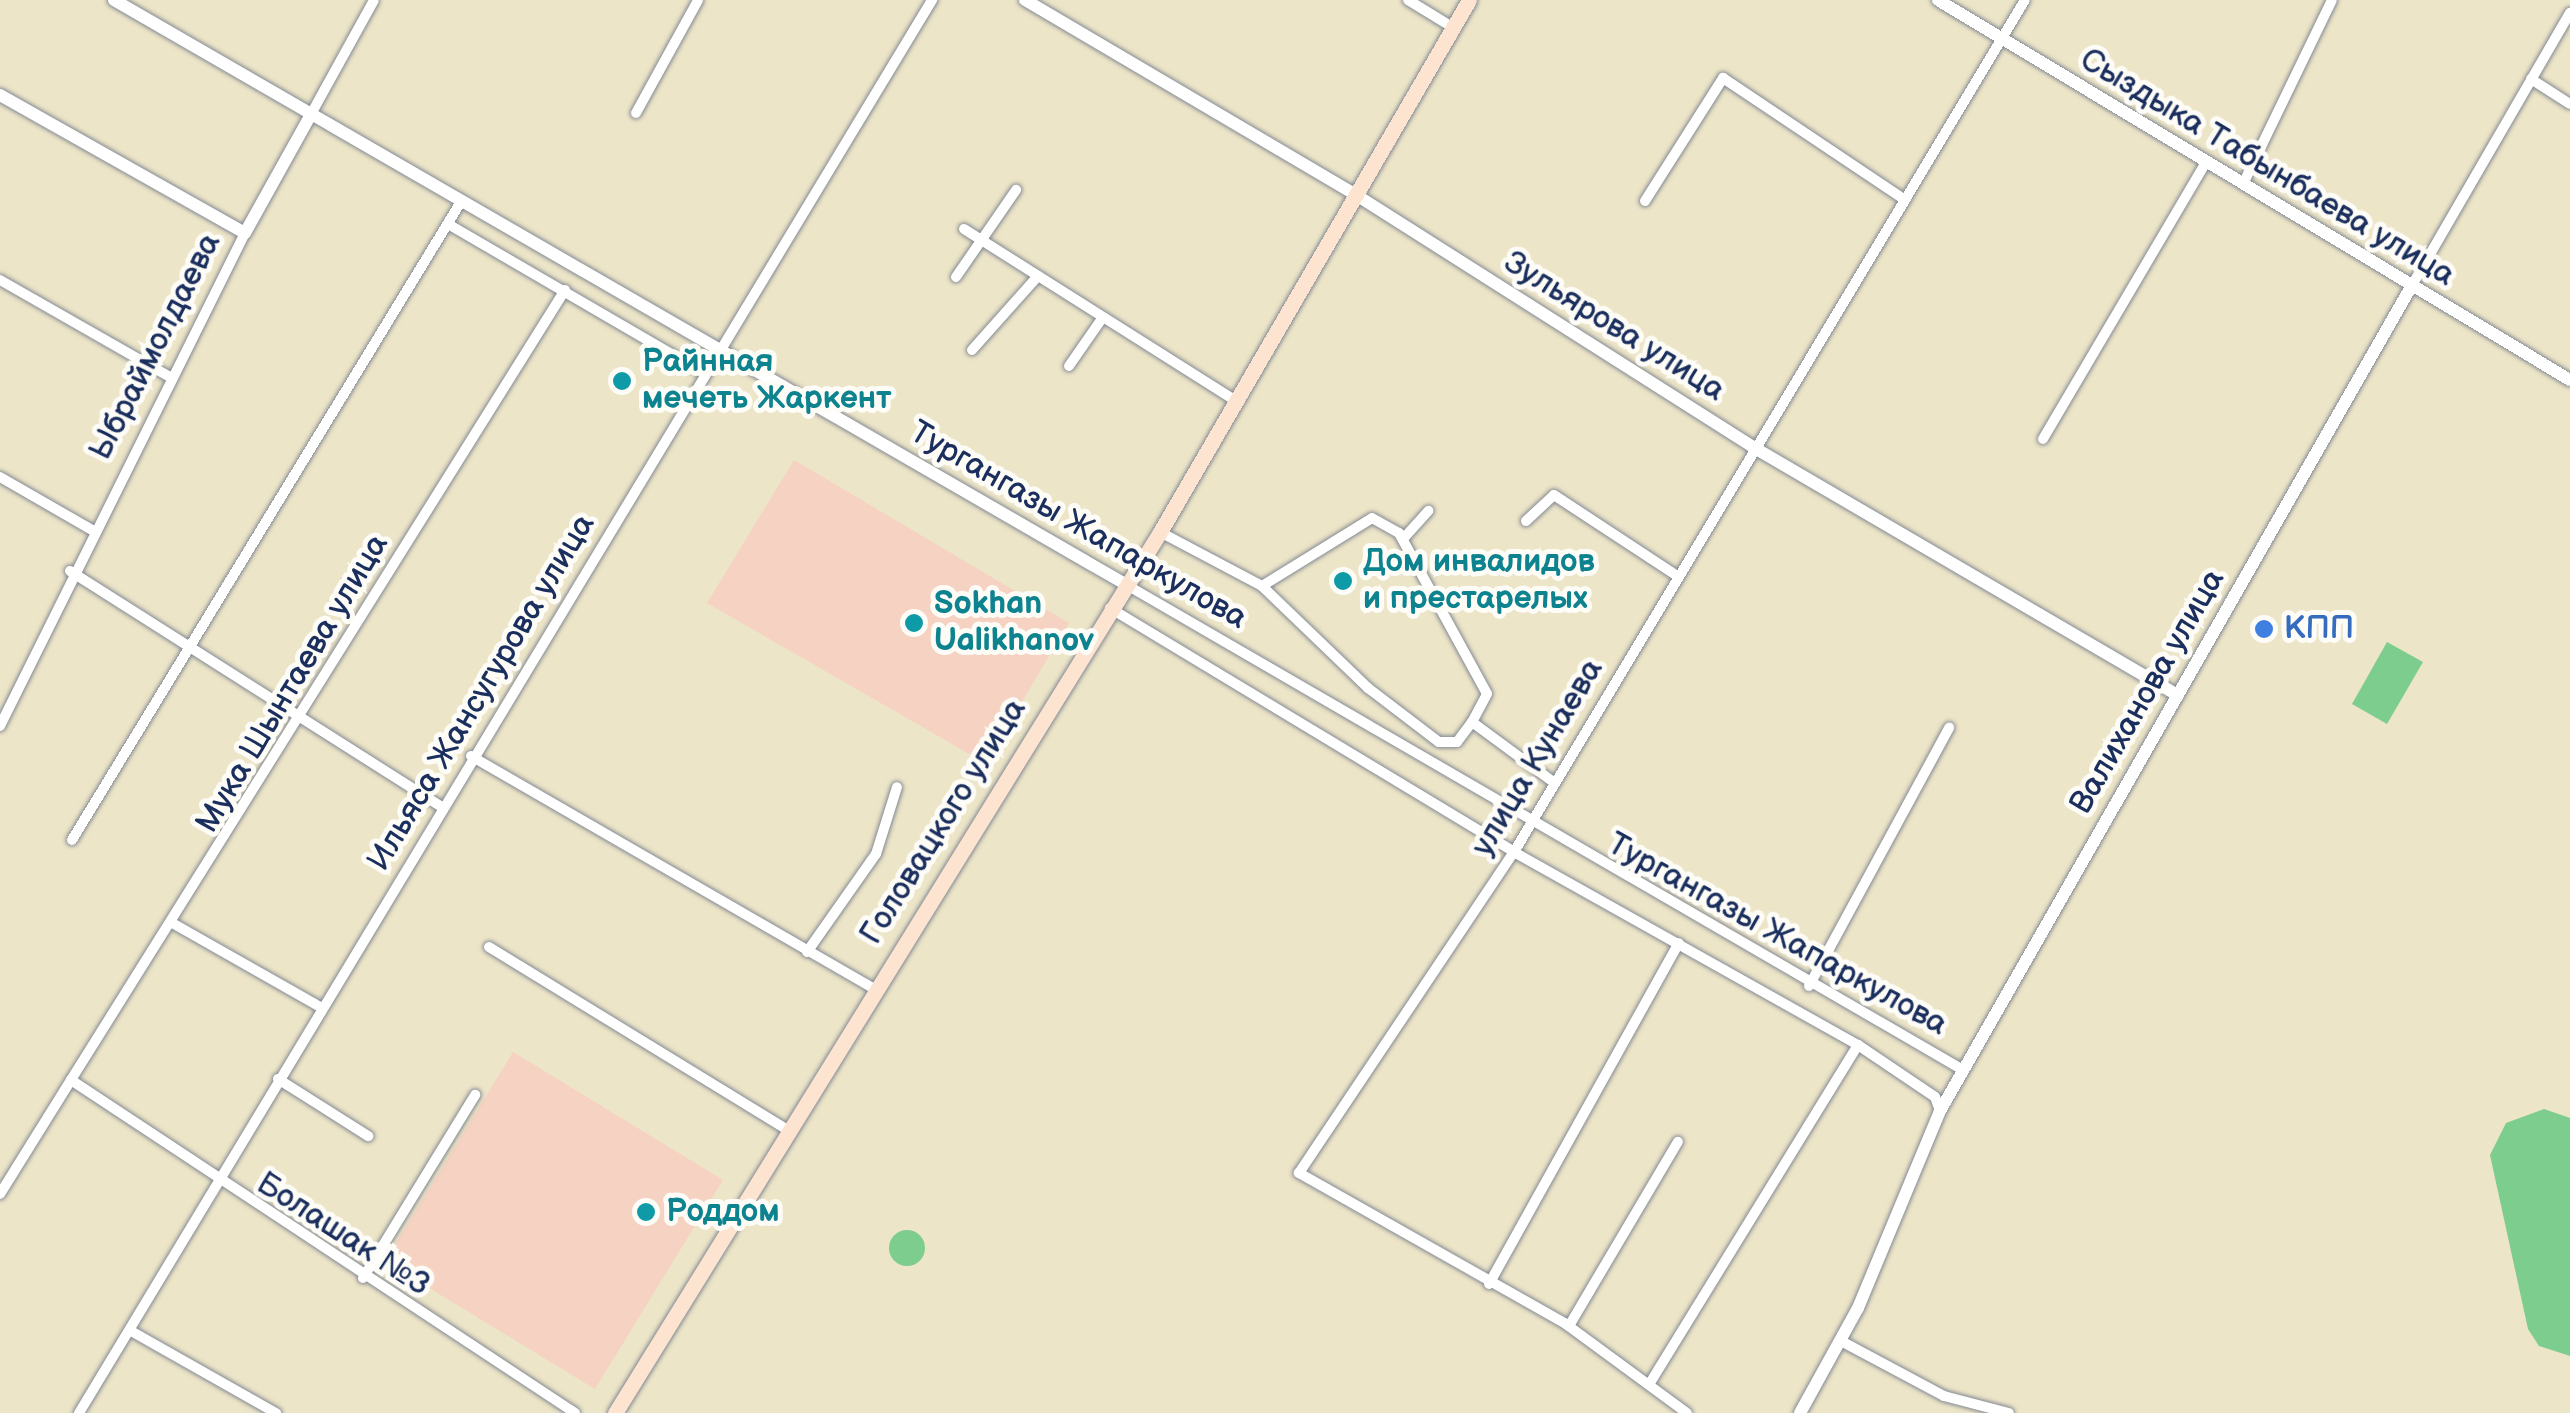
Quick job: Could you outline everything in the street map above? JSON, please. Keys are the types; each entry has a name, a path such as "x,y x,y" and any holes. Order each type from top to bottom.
{"main road":[{"name":"Головацкого улица","path":"615,1413 873,988 1160,532 1353,193 1469,0"}],"street":[{"name":"Тургангазы Жапаркулова","path":"114,0 1125,584 1526,824 1962,1070"},
{"name":"Ыбраймолдаева","path":"0,726 70,571 245,233 374,0"},
{"path":"636,112 698,0"},
{"name":"Ильяса Жансугурова улица","path":"79,1413 470,756 932,0"},
{"name":"Зульярова улица","path":"1025,0 1353,193 1753,447 2178,695"},
{"path":"1408,0 1452,27"},
{"name":"Сыздыка Табынбаева улица","path":"1938,0 2570,380"},
{"name":"улица Кунаева","path":"1488,1284 1298,1174 1514,852 1526,824 2025,0"},
{"path":"2243,184 2332,0"},
{"name":"Валиханова улица","path":"1800,1413 1840,1341 1940,1111 1962,1070 2570,13"},
{"path":"1644,201 1723,78 1905,200"},
{"path":"2531,79 2570,104"},
{"path":"0,96 245,233"},
{"path":"2043,439 2205,164"},
{"path":"956,277 987,241 1016,190"},
{"path":"72,840 462,200"},
{"path":"448,224 706,374"},
{"path":"964,229 1101,320 1234,400"},
{"path":"972,350 1038,276"},
{"path":"0,280 172,378"},
{"name":"Мука Шынтаева улица","path":"0,1194 174,924 564,290"},
{"path":"1069,366 1101,320"},
{"path":"0,477 92,530"},
{"path":"1526,521 1554,495 1676,575"},
{"path":"1403,539 1428,511"},
{"path":"1160,532 1262,586 1418,729 1457,742 1472,722 1486,694 1403,539 1372,518 1262,586"},
{"path":"70,571 440,806"},
{"name":"Тургангазы Жапаркулова","path":"1110,608 1514,852 1858,1044 1935,1097 1940,1111"},
{"path":"1472,722 1552,781"},
{"path":"1809,986 1949,728"},
{"path":"470,756 873,988"},
{"path":"807,952 876,854 897,787"},
{"path":"174,924 322,1008"},
{"path":"1679,943 1488,1284 1569,1326 1687,1413"},
{"path":"489,946 786,1129"},
{"path":"1650,1383 1858,1044"},
{"path":"278,1079 368,1136"},
{"name":"Болашак №3","path":"71,1080 86,1097 220,1180 363,1278 575,1413"},
{"path":"363,1278 475,1095"},
{"path":"1569,1326 1678,1142"},
{"path":"131,1330 276,1413"},
{"path":"1840,1341 1944,1396 2010,1413"}],"shaded area":[{"path":"794,460 1069,623 985,763 707,603"},
{"path":"513,1052 723,1180 595,1389 385,1261"}],"green space":[{"path":"2387,642 2423,662 2387,724 2352,704"},
{"path":"2544,1109 2570,1118 2570,1356 2539,1346 2528,1329 2490,1155 2506,1123"},
{"path":"907,1230 920,1235 925,1248 920,1261 907,1266 894,1261 889,1248 894,1235"}],"place":[{"name":"Райнная мечеть Жаркент","path":"622,381"},
{"name":"Дом инвалидов и престарелых","path":"1343,581"},
{"name":"Sokhan Ualikhanov","path":"914,623"},
{"name":"КПП","path":"2264,629"},
{"name":"Роддом","path":"646,1212"}]}
